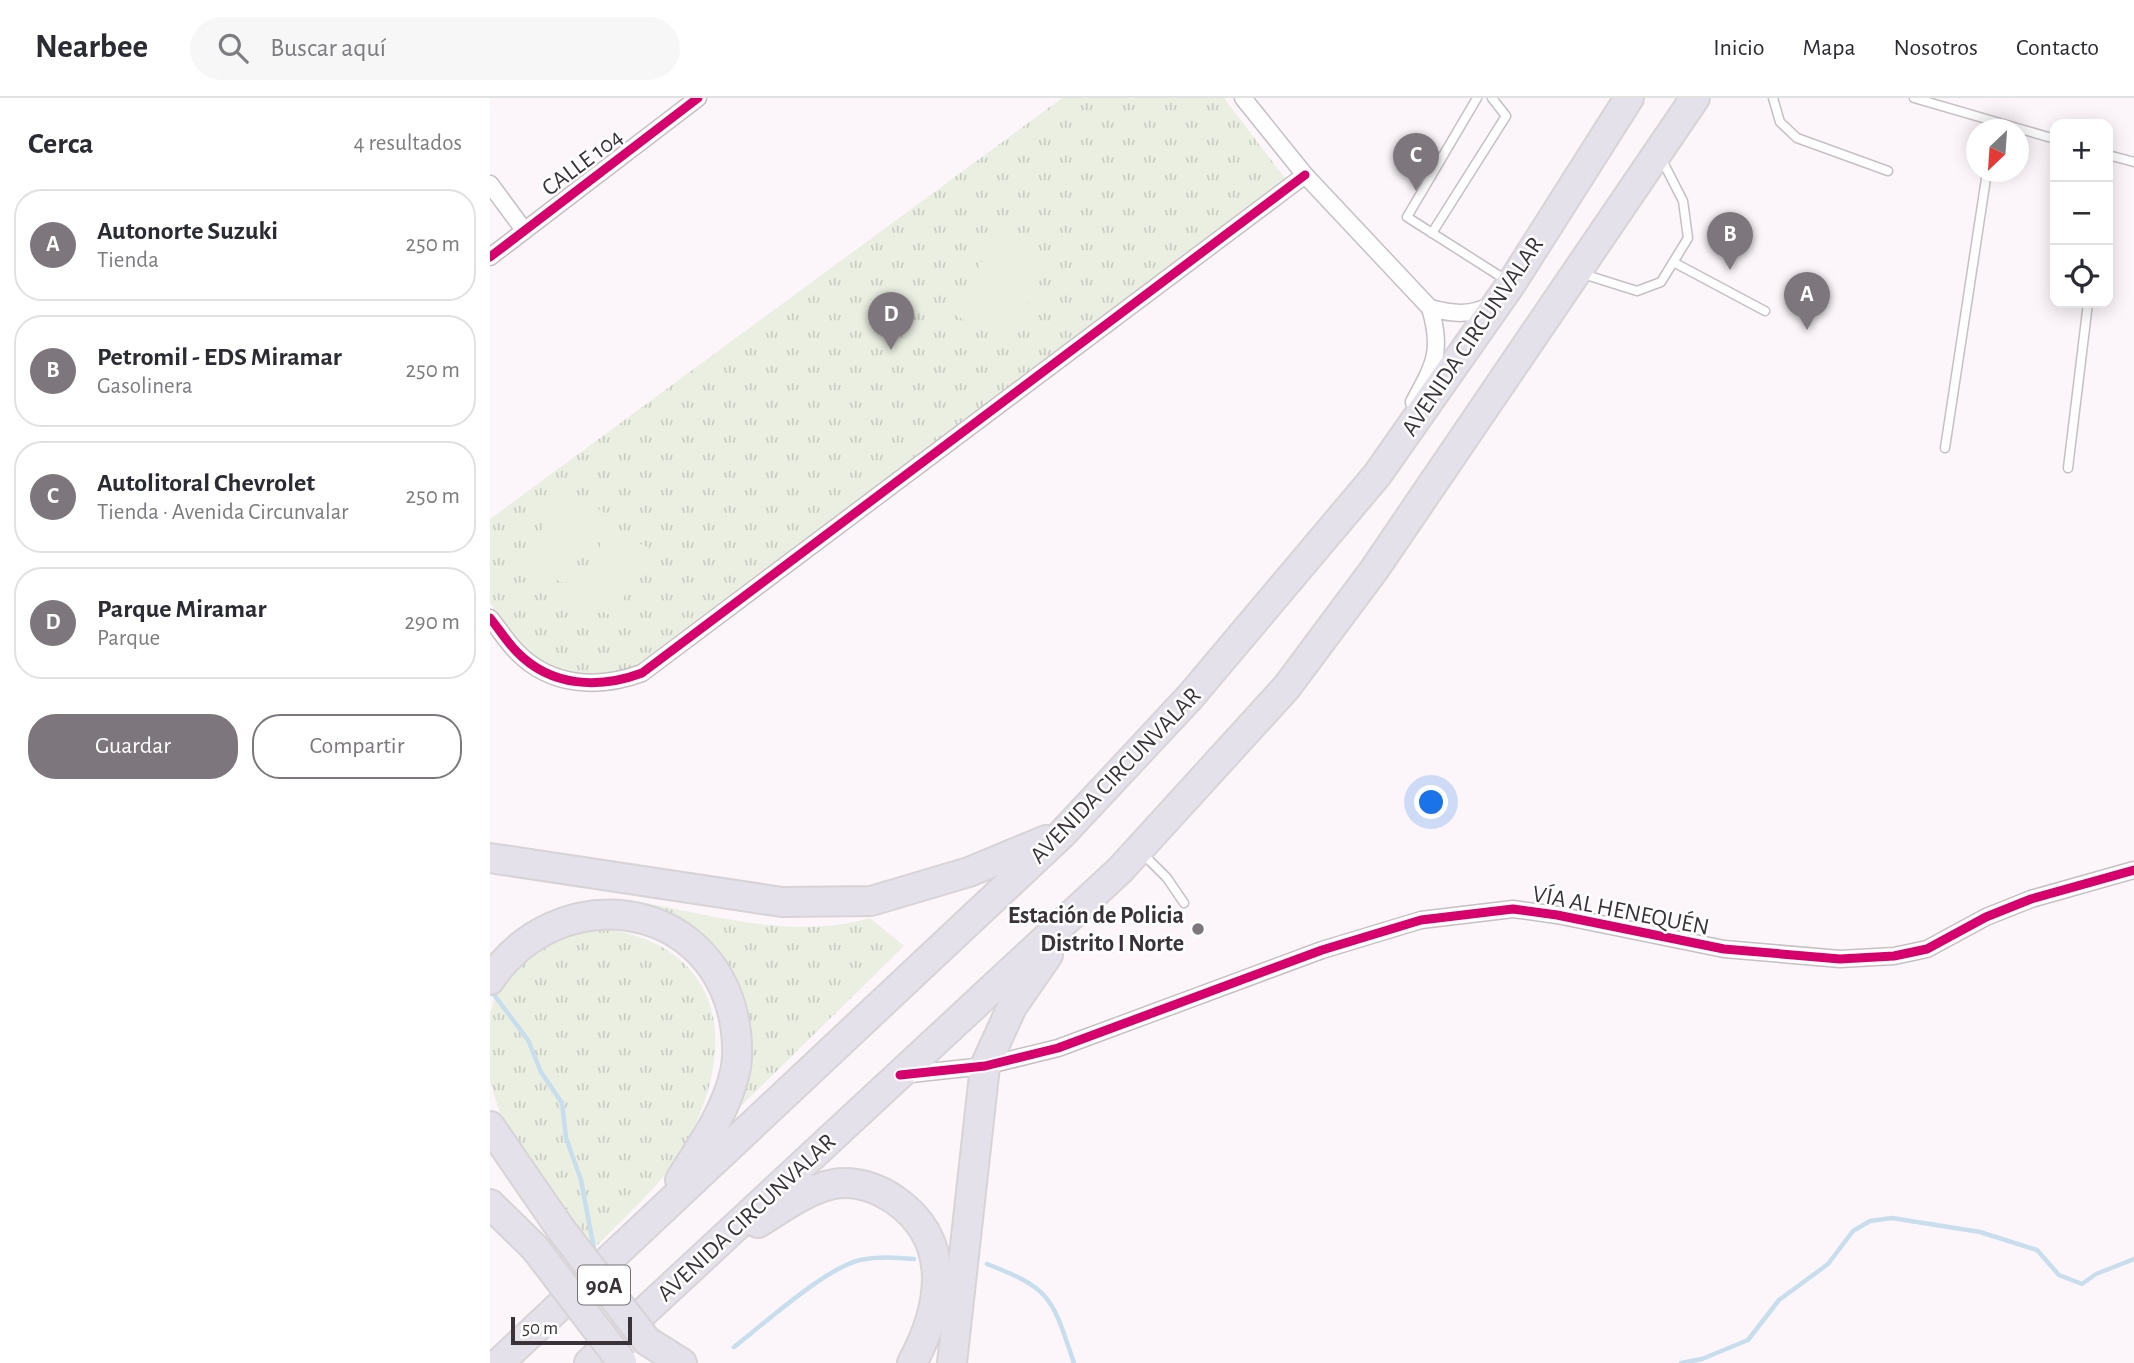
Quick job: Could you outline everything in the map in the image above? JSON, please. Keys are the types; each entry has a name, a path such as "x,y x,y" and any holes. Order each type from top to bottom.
{"highway":[{"name":"AVENIDA CIRCUNVALAR","path":"490,1360 508,1354 656,1218 1062,834 1190,697 1377,475 1505,293 1629,98"},
{"name":"AVENIDA CIRCUNVALAR","path":"589,1363 1120,870 1286,688 1374,570 1657,150 1695,98"},
{"path":"490,858 782,902 871,901 969,872 1062,834"},
{"path":"952,1363 985,1066 999,1031 1024,988 1120,870"},
{"path":"490,980 510,953 528,939 562,921 596,913 636,917 655,923 690,945 710,966 730,1001 736,1031 736,1071 708,1136 656,1218"},
{"name":"90A","path":"490,1126 560,1228 656,1352"},
{"path":"705,1255 791,1202 832,1184 868,1186 889,1195 904,1206 922,1226 931,1243 939,1272 937,1303 932,1320 912,1363"},
{"name":"90A","path":"490,1204 535,1248 623,1363"},
{"path":"656,1352 682,1363"}],"street":[{"name":"CALLE 104","path":"490,257 698,98"},
{"path":"1243,98 1305,175 1430,308 1437,333 1434,365 1377,475"},
{"path":"490,618 517,652 537,668 564,680 591,685 618,682 642,673 1305,175"},
{"path":"490,184 524,230"},
{"path":"1430,308 1463,314 1478,312 1505,293"},
{"name":"VÍA AL HENEQUÉN","path":"900,1075 985,1066 1058,1048 1322,950 1421,920 1513,909 1724,949 1840,959 1894,956 1927,949 1986,917 2031,899 2134,870"}],"lane":[{"path":"1477,98 1406,217 1432,233 1505,293"},
{"path":"1432,233 1506,116 1492,98"},
{"path":"1773,98 1780,122 1797,138 1888,171"},
{"path":"1914,98 1974,119"},
{"path":"2029,133 2050,138"},
{"path":"1577,272 1637,291 1661,282 1675,263 1688,238 1684,201 1657,150"},
{"path":"2113,156 2134,162"},
{"path":"1945,447 1985,182"},
{"path":"1675,263 1765,311"},
{"path":"2068,468 2087,308"},
{"path":"1139,850 1167,877 1184,903"}],"green space":[{"path":"1062,98 1224,98 1287,181 641,667 593,678 566,673 540,660 522,644 490,603 490,519"},
{"path":"998,231 1051,260 1007,341 953,314"},
{"path":"563,490 604,512 565,584 524,563"},
{"path":"609,529 649,548 614,617 573,598"},
{"path":"626,899 779,926 810,927 870,918 904,946 739,1108 744,1082 746,1031 735,984 723,963 707,944 685,927"},
{"path":"599,928 644,939 678,957 700,983 712,1013 715,1047 710,1084 697,1121 677,1158 649,1193 594,1249 501,1116 490,1082 490,1014 495,996 508,975 523,959 566,934"}],"waterway":[{"path":"495,996 528,1040 541,1072 562,1103 566,1138 581,1180 594,1249"},
{"path":"1681,1363 1702,1359 1748,1340 1779,1300 1828,1264 1853,1231 1870,1221 1892,1218 1980,1232 2037,1250 2059,1275 2082,1284 2096,1274 2134,1259"},
{"path":"734,1347 812,1285 846,1265 873,1258 914,1259"},
{"path":"987,1264 1025,1281 1047,1298 1074,1363"}],"cycle path":[{"path":"490,257 698,98"},
{"path":"490,618 513,648 530,664 560,678 593,683 642,673 1305,175"},
{"path":"900,1075 985,1066 1058,1048 1322,950 1421,920 1513,909 1557,915 1724,949 1840,959 1894,956 1927,949 1986,917 2031,899 2134,870"}],"place":[{"name":"Autolitoral Chevrolet","path":"1416,191"},
{"name":"Petromil - EDS Miramar","path":"1730,270"},
{"name":"Autonorte Suzuki","path":"1807,330"},
{"name":"Parque Miramar","path":"891,350"},
{"name":"Estación de Policia Distrito I Norte","path":"1198,929"}]}
